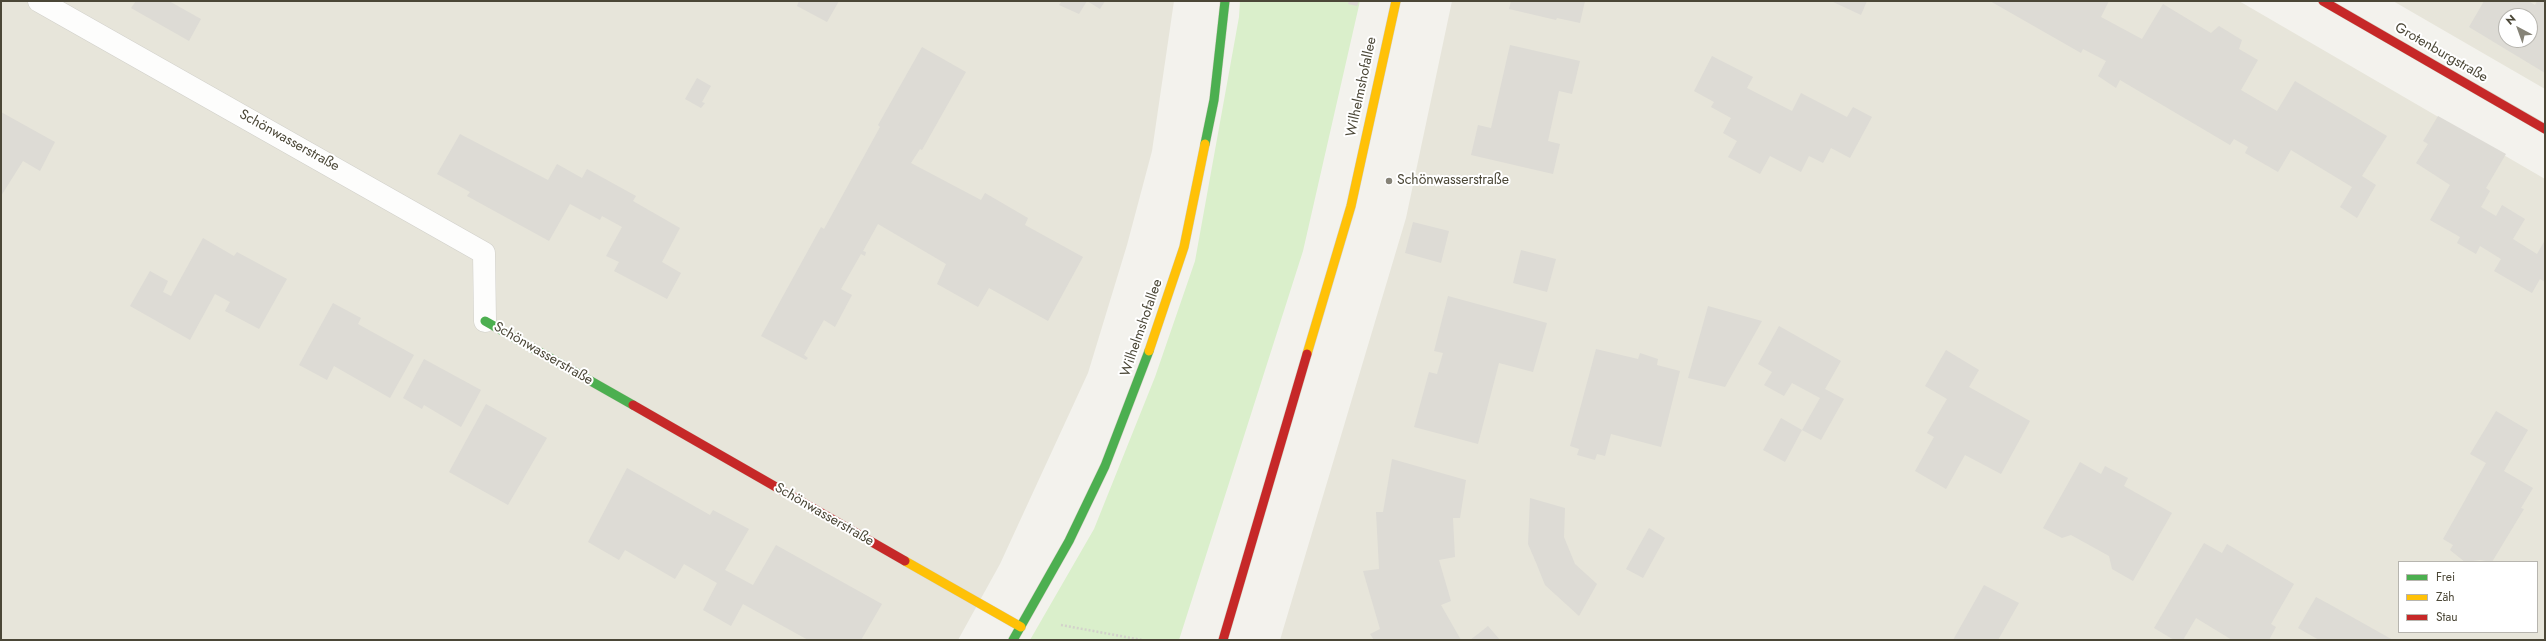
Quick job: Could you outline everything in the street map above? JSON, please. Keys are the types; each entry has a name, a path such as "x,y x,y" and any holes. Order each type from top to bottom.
{"street":[{"name":"Wilhelmshofallee","path":"1013,640 1068,541 1105,466 1140,377 1184,247 1214,100 1225,1"},
{"name":"Wilhelmshofallee","path":"1223,640 1351,206 1396,1"},
{"name":"Grotenburgstraße","path":"2322,1 2545,128"},
{"name":"Schönwasserstraße","path":"485,321 1021,626"}],"lane":[{"name":"Schönwasserstraße","path":"39,1 484,252 485,321"}],"path":[{"path":"1029,612 1049,623 1142,640"}],"shaded area":[{"path":"1,1 1174,1 1152,151 1127,245 1088,373 1000,564 958,640 1,640"},
{"path":"1452,1 2239,1 2545,179 2545,640 1280,640 1406,218"},
{"path":"2393,1 2545,1 2545,89"}],"green space":[{"path":"1240,1 1360,1 1303,251 1179,640 1030,640 1094,529 1155,377 1195,261 1239,17"}],"building":[{"path":"136,1 169,1 201,19 189,41 131,8"},
{"path":"799,1 839,1 827,22 797,6"},
{"path":"1062,1 1087,1 1079,14 1059,5"},
{"path":"1087,1 1105,1 1100,9"},
{"path":"1349,1 1359,1 1357,6 1348,4"},
{"path":"1511,1 1585,1 1580,23 1557,18 1556,20 1509,9"},
{"path":"1831,1 1867,1 1861,15"},
{"path":"1990,1 2109,1 2101,17 2142,39 2163,4 2211,33 2219,26 2242,40 2239,49 2258,60 2241,90 2277,111 2295,81 2387,136 2362,176 2376,185 2357,218 2340,207 2352,187 2291,150 2278,172 2245,153 2248,147 2234,139 2230,145 2120,80 2116,88 2098,76 2106,61 2083,49 2081,53"},
{"path":"2484,1 2528,1 2535,5 2537,1 2545,1 2545,73 2504,48 2538,48 2538,8 2498,8 2498,45 2469,27"},
{"path":"1510,45 1580,61 1572,94 1559,91 1548,141 1560,144 1553,174 1471,155 1478,125 1491,128"},
{"path":"922,47 966,72 922,150 920,149 911,163 981,200 985,193 1028,218 1025,225 1083,257 1048,321 989,288 978,307 937,284 946,264 878,224 863,251 866,252 865,256 861,254 841,289 852,295 835,327 824,320 804,355 808,358 806,360 761,336 821,227 824,229 880,127 878,125"},
{"path":"1712,56 1753,77 1747,88 1792,111 1801,93 1847,117 1853,107 1872,117 1850,158 1831,148 1823,163 1809,156 1801,172 1770,156 1760,174 1728,157 1737,141 1723,133 1731,118 1711,107 1714,102 1694,91"},
{"path":"697,78 711,86 702,102 705,103 701,108 685,99"},
{"path":"1,112 55,142 40,171 23,161 1,196"},
{"path":"2438,116 2506,154 2486,188 2490,191 2481,207 2496,216 2502,205 2525,219 2513,239 2537,254 2545,240 2545,282 2540,279 2532,293 2494,271 2501,259 2480,246 2476,254 2457,243 2460,237 2430,220 2450,185 2416,163 2428,144 2423,141"},
{"path":"460,134 548,180 557,164 582,178 587,169 636,196 633,201 680,228 662,262 681,273 667,299 614,271 619,262 606,256 622,227 602,216 600,220 570,204 549,241 467,196 470,192 437,174"},
{"path":"1413,222 1449,231 1441,263 1405,253"},
{"path":"203,238 234,256 237,252 287,279 259,329 225,311 230,302 215,294 190,340 130,306 150,271 168,281 163,292 171,296"},
{"path":"1521,250 1556,259 1547,292 1513,283"},
{"path":"1448,296 1547,323 1533,372 1499,363 1478,444 1414,427 1429,372 1437,374 1443,353 1434,351"},
{"path":"333,303 361,318 358,324 414,355 390,398 334,366 327,380 299,365"},
{"path":"1708,306 1762,321 1725,387 1688,378"},
{"path":"1779,326 1841,361 1825,389 1844,399 1821,440 1802,430 1820,398 1792,383 1784,396 1764,385 1772,372 1758,364"},
{"path":"1596,349 1638,359 1640,353 1658,359 1657,365 1680,371 1661,447 1611,434 1605,456 1597,454 1595,460 1577,455 1579,449 1570,446"},
{"path":"1946,350 1979,370 1969,387 2030,421 2001,474 1965,455 1946,489 1915,471 1934,437 1927,433 1947,399 1925,386"},
{"path":"424,359 481,390 461,427 424,405 422,409 403,398"},
{"path":"486,404 547,438 508,505 449,472"},
{"path":"2496,411 2528,430 2504,471 2533,488 2521,508 2524,509 2493,561 2464,561 2450,550 2453,545 2443,539 2486,463 2470,454"},
{"path":"1781,418 1802,430 1785,462 1763,450"},
{"path":"1392,459 1466,480 1460,518 1453,518 1455,557 1439,560 1451,601 1441,605 1461,640 1374,640 1370,634 1380,629 1363,571 1379,569 1376,512 1383,512"},
{"path":"2080,462 2101,474 2105,466 2128,478 2124,486 2172,513 2133,581 2112,569 2109,556 2071,535 2062,538 2043,528"},
{"path":"627,468 710,515 713,510 749,529 725,570 753,585 776,545 882,604 861,640 808,640 743,604 731,626 703,610 717,583 684,564 675,579 625,550 619,560 588,542"},
{"path":"1530,498 1565,508 1564,537 1575,564 1597,584 1579,616 1545,585 1528,544"},
{"path":"1649,528 1665,538 1643,578 1626,569"},
{"path":"2204,543 2222,553 2227,544 2294,584 2271,624 2276,627 2269,640 2232,640 2196,618 2183,640 2174,640 2154,628"},
{"path":"1984,585 2019,603 1998,640 1953,640"},
{"path":"2316,597 2393,640 2319,640 2298,628"},
{"path":"1488,626 1500,640 1470,640 1478,634"}],"traffic: fast":[{"path":"1205,144 1214,100 1225,1"},
{"path":"485,321 633,405"},
{"path":"1013,640 1069,541 1105,466 1149,351"}],"traffic: slow":[{"path":"1307,354 1351,206 1396,1"},
{"path":"1149,351 1184,247 1205,144"},
{"path":"905,561 1021,627"}],"traffic: jam":[{"path":"2323,1 2545,129"},
{"path":"1223,640 1307,354"},
{"path":"633,405 905,561"}],"place":[{"name":"Schönwasserstraße","path":"1389,181"}]}
